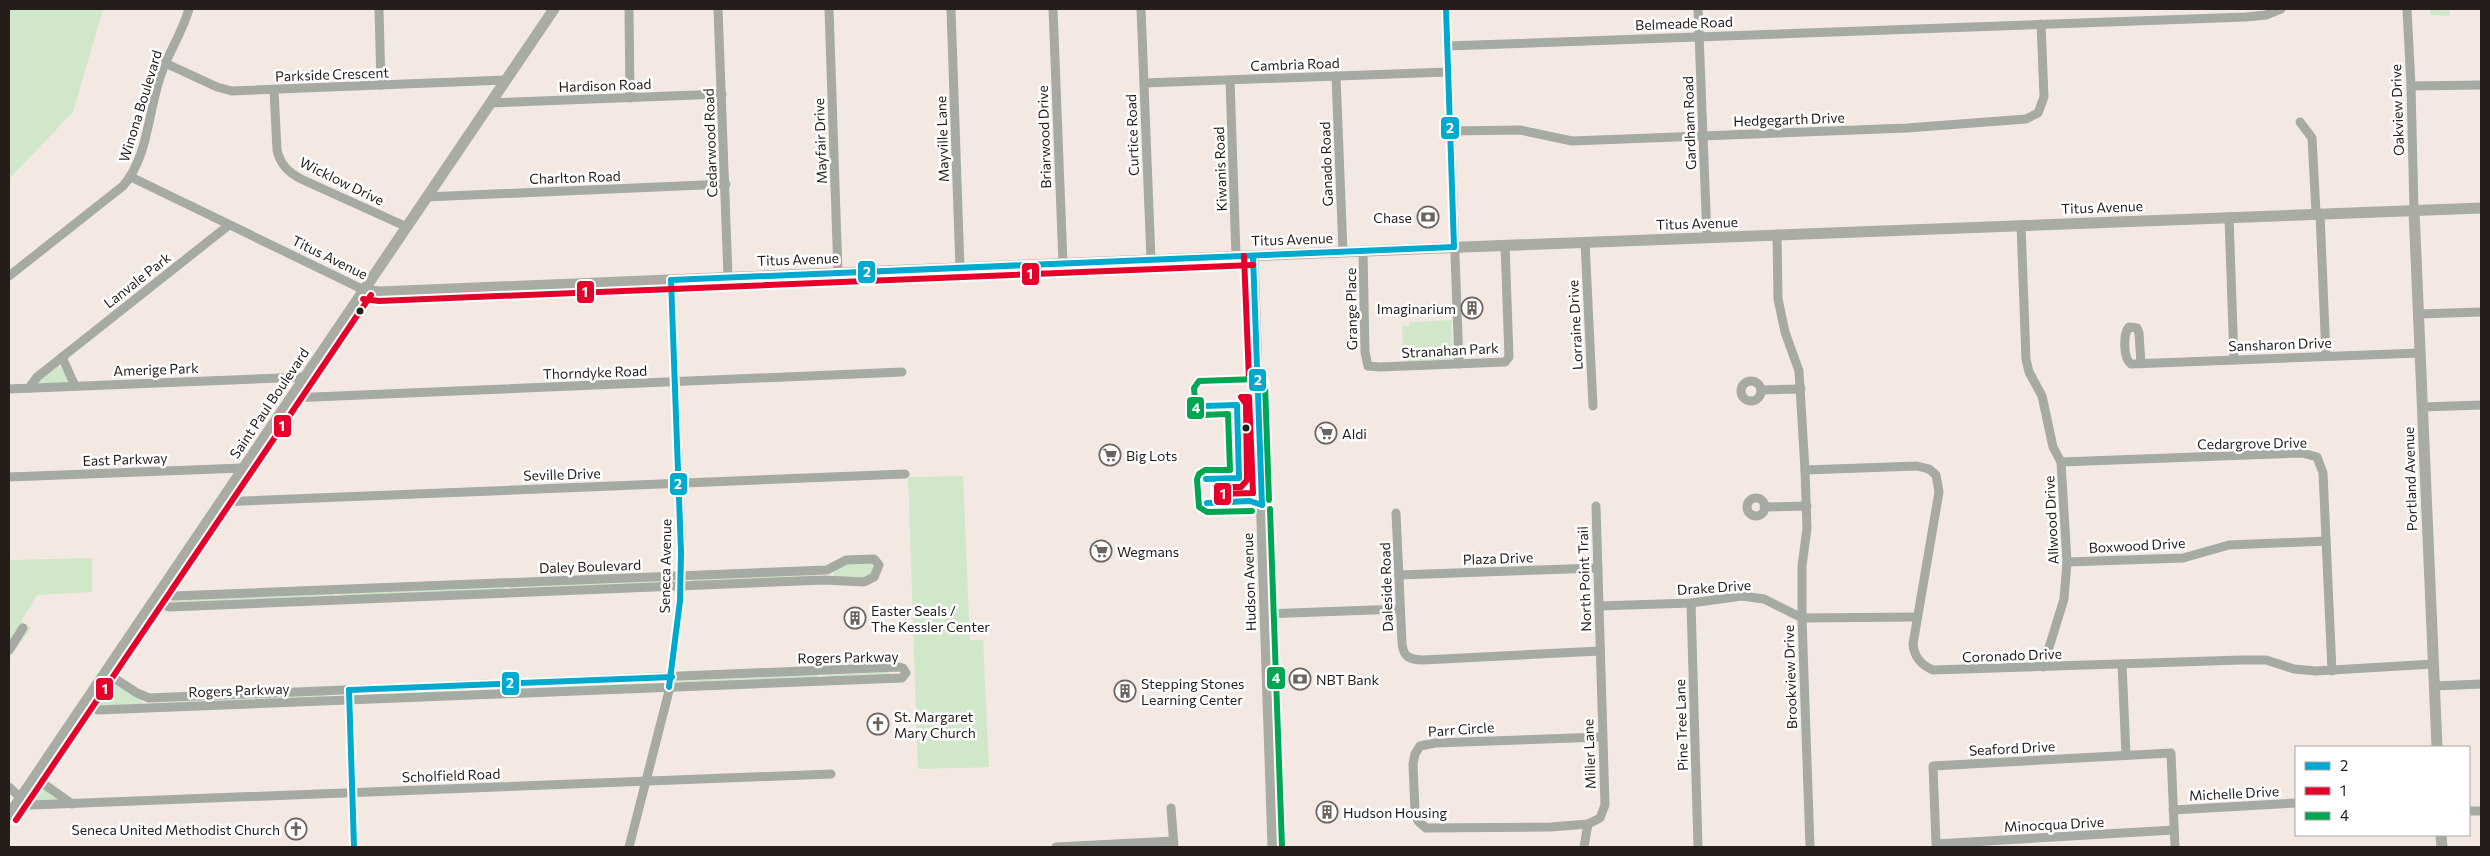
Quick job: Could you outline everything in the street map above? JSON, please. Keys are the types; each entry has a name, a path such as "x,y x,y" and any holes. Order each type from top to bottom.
{"main road":[{"name":"Saint Paul Boulevard","path":"9,815 554,9"},
{"name":"Titus Avenue","path":"364,290 380,292 1777,234 2481,208"},
{"name":"Portland Avenue","path":"2414,210 2437,746"},
{"name":"Hudson Avenue","path":"1253,256 1273,847"}],"street":[{"name":"Winona Boulevard","path":"9,276 124,186 131,177 165,63 189,9"},
{"path":"379,9 382,85"},
{"path":"629,9 630,98"},
{"name":"Cedarwood Road","path":"718,9 728,277"},
{"name":"Mayfair Drive","path":"829,9 838,273"},
{"name":"Mayville Lane","path":"951,9 960,268"},
{"name":"Briarwood Drive","path":"1053,9 1063,263"},
{"name":"Curtice Road","path":"1141,9 1151,260"},
{"path":"1446,9 1458,364"},
{"name":"Gardham Road","path":"1698,9 1707,237"},
{"name":"Belmeade Road","path":"1447,46 2246,17 2266,15 2281,9"},
{"name":"Oakview Drive","path":"2406,9 2411,86 2414,210"},
{"name":"Hedgegarth Drive","path":"1450,131 1520,130 1572,141 1909,128 2026,119 2038,113 2044,97 2041,24"},
{"name":"Parkside Crescent","path":"165,63 224,90 274,90 505,80"},
{"name":"Cambria Road","path":"1144,83 1448,72"},
{"name":"Ganado Road","path":"1336,76 1343,252"},
{"name":"Kiwanis Road","path":"1230,80 1236,256"},
{"path":"2411,86 2481,85"},
{"name":"Wicklow Drive","path":"274,90 277,150 279,158 287,170 301,179 407,227"},
{"name":"Hardison Road","path":"490,103 722,94"},
{"path":"2300,122 2312,138 2326,356"},
{"name":"Titus Avenue","path":"131,177 364,290"},
{"name":"Charlton Road","path":"426,198 726,184"},
{"path":"2229,217 2234,360"},
{"name":"Lanvale Park","path":"29,388 32,381 230,225"},
{"name":"Allwood Drive","path":"2021,225 2026,359 2029,372 2042,396 2053,446 2061,462 2067,562 2064,598 2043,667"},
{"name":"Brookview Drive","path":"1777,234 1780,316 1795,358 1801,389 1806,506 1802,618 1810,847"},
{"name":"Lorraine Drive","path":"1585,242 1593,406"},
{"name":"Stranahan Park","path":"1368,366 1505,362 1508,360 1505,245"},
{"name":"Grange Place","path":"1363,251 1365,352 1368,366"},
{"name":"Seneca Avenue","path":"629,847 672,677 681,576 671,280"},
{"path":"2418,314 2481,312"},
{"name":"Sansharon Drive","path":"2141,364 2420,353"},
{"path":"62,357 75,386"},
{"name":"Thorndyke Road","path":"290,398 902,372"},
{"name":"Amerige Park","path":"9,389 304,377"},
{"path":"1761,390 1801,389"},
{"path":"2422,407 2481,405"},
{"name":"Cedargrove Drive","path":"2061,462 2302,453 2312,455 2322,466 2332,671"},
{"name":"Coronado Drive","path":"1805,470 1917,466 1929,468 1936,475 1939,492 1916,617 1913,644 1914,654 1920,663 1933,670 2259,660 2301,670 2332,671 2433,664"},
{"name":"East Parkway","path":"9,477 243,468"},
{"name":"Seville Drive","path":"220,502 905,474"},
{"name":"North Point Trail","path":"1596,506 1600,651"},
{"path":"1764,506 1806,506"},
{"name":"Daleside Road","path":"1396,513 1402,649 1408,658 1423,660 1600,651"},
{"name":"Boxwood Drive","path":"2067,562 2183,558 2229,545 2326,541"},
{"name":"Daley Boulevard","path":"153,601 169,606 824,580 864,582 874,578 879,565 874,559 849,559 824,570 173,596 161,590"},
{"name":"Plaza Drive","path":"1399,575 1598,568"},
{"path":"824,570 824,580"},
{"path":"507,583 508,593"},
{"path":"337,590 337,600"},
{"name":"Drake Drive","path":"1599,606 1691,603 1753,596 1774,603 1802,618 1916,617"},
{"name":"Pine Tree Lane","path":"1691,603 1698,847"},
{"path":"1265,614 1400,609"},
{"path":"9,650 23,628"},
{"name":"Miller Lane","path":"1588,824 1600,818 1604,810 1600,651"},
{"path":"2122,664 2126,755"},
{"name":"Rogers Parkway","path":"83,705 98,710 331,701 902,678 906,673 903,668 899,667 149,698 136,693 105,672"},
{"path":"500,684 501,694"},
{"path":"2434,686 2481,684"},
{"path":"330,690 331,701"},
{"path":"349,690 354,847"},
{"path":"149,698 149,708"},
{"name":"Parr Circle","path":"1588,824 1541,827 1426,828 1416,817 1414,759 1420,746 1435,743 1602,737"},
{"name":"Seaford Drive","path":"1936,844 1933,766 2171,753 2173,810"},
{"name":"Scholfield Road","path":"9,788 27,804 32,805 831,774"},
{"path":"34,777 72,804"},
{"name":"Michelle Drive","path":"2173,810 2295,803"},
{"path":"1056,847 1174,844 1171,808"},
{"path":"2173,810 2175,847"},
{"path":"1584,847 1584,834 1588,824"},
{"name":"Minocqua Drive","path":"1936,844 2174,830"}],"green space":[{"path":"9,9 103,9 73,112 9,179"},
{"path":"2430,9 2450,9 2450,16 2430,15"},
{"path":"1454,320 1451,325 1454,360 1403,363 1402,326 1409,326 1409,322"},
{"path":"59,365 68,378 66,383 39,383 38,381"},
{"path":"963,476 970,640 983,640 989,767 918,769 908,477"},
{"path":"92,558 92,592 37,595 21,621 31,628 9,659 9,560"},
{"path":"869,561 875,564 875,571 864,579 836,578 833,573 843,564"},
{"path":"816,574 816,578 691,581 691,579"},
{"path":"671,580 671,583 509,588 510,586"},
{"path":"503,586 504,590 342,597 339,595 340,593"},
{"path":"334,593 334,597 171,602 172,599"},
{"path":"889,672 889,675 827,678 825,675"},
{"path":"816,674 818,676 816,678 681,683 680,681"},
{"path":"110,679 140,698 143,704 98,707 92,704 106,681"},
{"path":"659,681 658,685 505,690 504,688"},
{"path":"496,687 496,691 365,696 364,693"},
{"path":"327,694 327,697 153,703 153,702"},
{"path":"37,786 40,786 58,800 31,801 29,795"}],"transit line":[{"name":"2","path":"1446,9 1454,247"},
{"name":"2","path":"671,280 1454,247"},
{"name":"1","path":"1244,256 1249,379"},
{"name":"2","path":"1253,256 1262,505"},
{"name":"1","path":"363,299 379,301 1253,265"},
{"name":"2","path":"669,687 680,601 681,552 671,280"},
{"name":"1","path":"16,820 371,295"},
{"name":"4","path":"1252,511 1207,512 1199,507 1197,479 1199,474 1205,470 1230,470 1228,414 1202,415 1196,412 1194,388 1199,381 1258,379 1265,384 1269,500"},
{"name":"1","path":"1241,397 1249,397 1253,493 1215,494 1215,487 1241,487 1247,480 1246,404 1241,397"},
{"name":"2","path":"1203,406 1237,405 1239,478 1206,479"},
{"name":"2","path":"1207,503 1250,501 1262,505"},
{"name":"4","path":"1270,509 1282,847"},
{"name":"2","path":"349,690 672,677"},
{"name":"2","path":"349,690 354,847"}],"place":[{"name":"Chase","path":"1428,217"},
{"name":"Imaginarium","path":"1472,308"},
{"name":"Aldi","path":"1326,433"},
{"name":"Big Lots","path":"1110,455"},
{"name":"Wegmans","path":"1101,551"},
{"name":"Easter Seals / The Kessler Center","path":"855,618"},
{"name":"NBT Bank","path":"1300,679"},
{"name":"Stepping Stones Learning Center","path":"1125,691"},
{"name":"St. Margaret Mary Church","path":"878,724"},
{"name":"Hudson Housing","path":"1327,812"},
{"name":"Seneca United Methodist Church","path":"296,829"}]}
